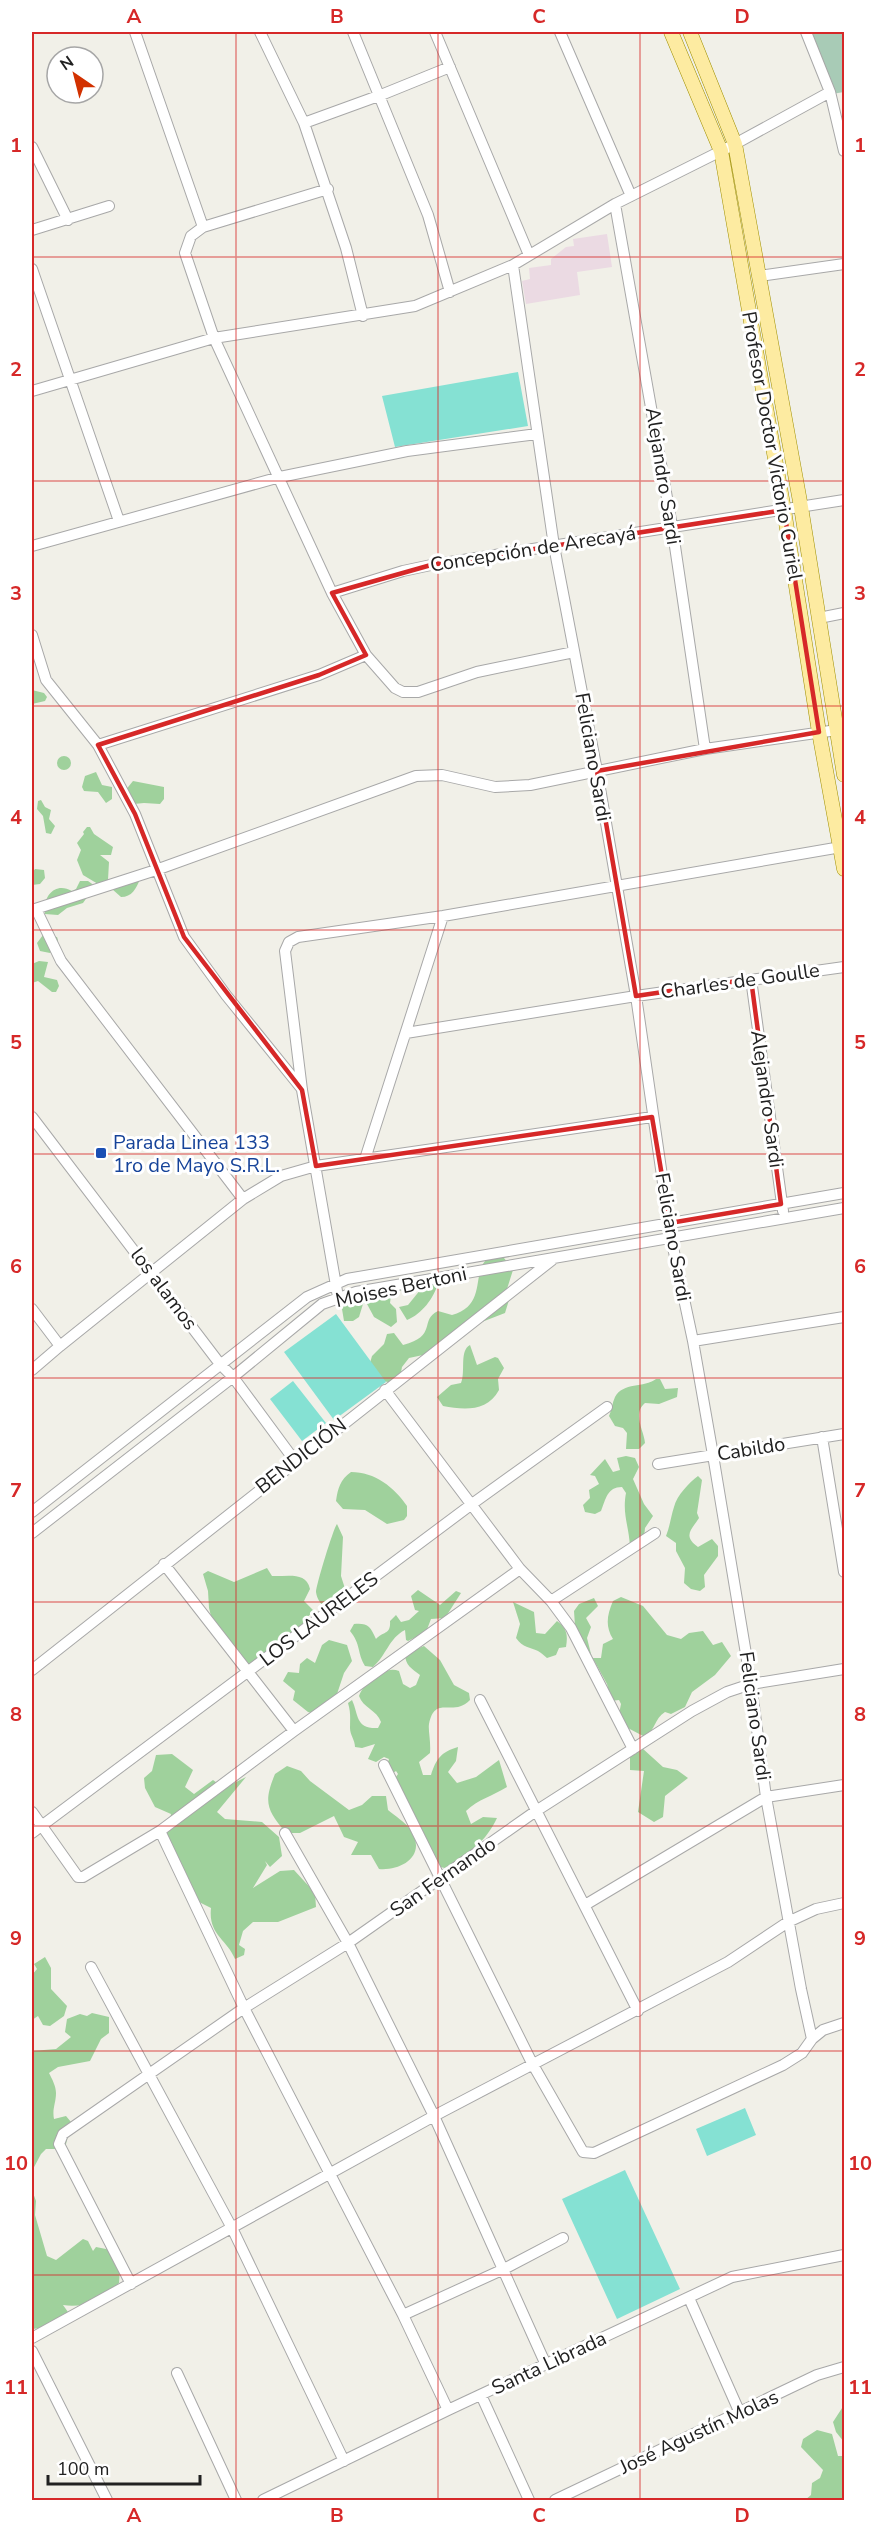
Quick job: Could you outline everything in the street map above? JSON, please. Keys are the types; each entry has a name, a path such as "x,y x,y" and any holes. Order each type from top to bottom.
{"main road":[{"name":"Profesor Doctor Victorio Curiel","path":"671,32 721,151 784,510 832,731 844,775"},
{"name":"Profesor Doctor Victorio Curiel","path":"690,32 735,144 819,618 844,869"}],"street":[{"path":"135,32 203,227"},
{"path":"260,32 304,123 328,189 363,316"},
{"path":"353,32 381,95 428,215 450,292"},
{"path":"435,32 529,255"},
{"path":"560,32 631,196"},
{"path":"806,32 830,92 844,151"},
{"path":"304,123 450,67"},
{"path":"32,391 214,338 415,306 513,265 615,204 735,144 830,92"},
{"path":"32,147 68,220"},
{"path":"328,189 203,227 191,236 185,253 214,338 332,593 366,655 396,688 403,692 418,692 477,672 574,652"},
{"name":"Alejandro Sardi","path":"615,204 672,526 705,749"},
{"path":"32,230 109,206"},
{"path":"759,276 844,264"},
{"name":"Feliciano Sardi","path":"513,265 554,546 597,771 636,996 671,1238 693,1341 751,1684 766,1797 812,2039"},
{"path":"32,269 119,521"},
{"path":"32,546 280,477 407,451 537,434"},
{"name":"Concepción de Arecayá","path":"332,593 403,571 844,500"},
{"path":"819,618 844,613"},
{"path":"32,635 46,680 98,745 135,813 184,937 226,995 302,1090"},
{"path":"98,745 319,675 366,655"},
{"path":"243,1199 61,961 34,910 156,870 416,776 442,775 495,787 530,785 705,749 832,731"},
{"path":"338,1297 302,1090 285,951 290,942 298,937 443,916 841,848"},
{"path":"365,1159 443,916"},
{"name":"Charles de Goulle","path":"406,1033 636,996 844,967"},
{"name":"Alejandro Sardi","path":"751,979 784,1218"},
{"name":"los alamos","path":"32,1117 295,1461"},
{"path":"32,1370 243,1199 281,1176 316,1166 652,1117"},
{"name":"Moises Bertoni","path":"32,1512 307,1297 347,1279 844,1193"},
{"name":"Moises Bertoni","path":"32,1533 233,1377 322,1304 338,1297 555,1257 844,1208"},
{"name":"BENDICIÓN","path":"32,1669 555,1257 567,1241"},
{"path":"32,1309 60,1346"},
{"path":"693,1341 844,1317"},
{"path":"385,1390 520,1569 551,1601 571,1628 633,1749"},
{"name":"LOS LAURELES","path":"32,1833 472,1504 607,1407"},
{"name":"Cabildo","path":"658,1464 844,1434"},
{"path":"822,1437 844,1572"},
{"path":"551,1601 655,1533"},
{"path":"164,1564 294,1731"},
{"path":"32,1812 78,1877 83,1877 160,1831 294,1731 520,1569"},
{"name":"San Fernando","path":"132,2283 59,2144 63,2134 244,2008 348,1943 536,1811 709,1701 751,1684 844,1669"},
{"path":"480,1700 638,2011"},
{"path":"384,1766 532,2063 583,2152 588,2154 783,2065 802,2053 812,2039 824,2030 844,2023"},
{"path":"585,1905 766,1797 844,1785"},
{"path":"160,1831 244,2008 403,2315 448,2410"},
{"path":"285,1833 348,1943 434,2116 546,2365"},
{"path":"32,2338 532,2063 638,2011 728,1962 788,1922 816,1909 844,1903"},
{"path":"91,1967 232,2228 344,2461"},
{"path":"403,2315 504,2269 563,2238"},
{"name":"Santa Librada","path":"267,2500 448,2410 732,2277 844,2254"},
{"path":"688,2298 739,2411"},
{"path":"32,2351 107,2500"},
{"name":"José Agustín Molas","path":"555,2500 817,2375 844,2367"},
{"path":"177,2373 236,2500"},
{"path":"481,2396 530,2500"}],"highlighted area":[{"path":"784,510 819,732 597,771 636,996 751,979 781,1204 670,1223 652,1117 316,1166 302,1090 184,937 135,814 98,745 319,675 366,655 332,593 431,565"}],"shaded area":[{"path":"607,234 612,267 577,272 580,295 526,304 522,281 530,279 529,268 551,265 551,259 566,247 574,246 573,239"},
{"path":"518,372 528,426 395,447 382,396"},
{"path":"336,1314 386,1382 334,1420 284,1352"},
{"path":"293,1381 326,1423 302,1441 270,1399"},
{"path":"745,2108 756,2135 707,2156 696,2129"},
{"path":"625,2170 680,2289 617,2319 562,2199"}],"green space":[{"path":"804,32 844,32 844,92 832,94"},
{"path":"32,690 44,693 47,697 45,701 32,704"},
{"path":"61,756 67,756 71,763 67,770 61,770 57,766 57,760"},
{"path":"96,772 102,785 112,787 112,799 106,803 98,792 84,791 82,787 85,776"},
{"path":"133,781 164,787 164,799 160,804 124,805 120,797"},
{"path":"41,800 45,807 51,810 49,819 55,826 51,834 46,833 43,816 37,809 38,801"},
{"path":"87,827 90,827 94,834 113,847 111,855 100,855 109,862 108,880 98,884 83,875 77,860 81,850 77,843"},
{"path":"35,869 44,870 45,878 40,884 32,885 32,873"},
{"path":"135,874 140,879 133,892 121,897 112,889 124,875"},
{"path":"80,881 88,881 95,886 83,903 67,908 58,915 45,914 46,902 51,892 60,888 72,891 76,889"},
{"path":"43,935 57,937 57,946 50,953 40,951 37,943"},
{"path":"39,961 48,962 44,977 57,980 59,986 56,992 52,992 38,981 32,983 32,964"},
{"path":"495,1255 504,1258 513,1270 506,1292 509,1300 505,1313 474,1325 423,1355 409,1358 402,1367 400,1378 397,1380 389,1382 378,1379 370,1363 372,1356 384,1344 387,1334 394,1333 403,1345 421,1337 429,1319 438,1311 452,1315 464,1310 476,1294 482,1267 486,1260"},
{"path":"438,1283 427,1305 407,1320 399,1307 408,1305 421,1289 419,1287 397,1291 391,1296 390,1303 396,1309 397,1322 391,1327 374,1317 367,1304 363,1304 359,1317 353,1321 344,1321 342,1309 332,1301"},
{"path":"470,1345 477,1365 495,1357 498,1358 504,1368 498,1379 499,1390 482,1406 459,1408 443,1406 437,1397 451,1385 461,1383 464,1356"},
{"path":"660,1379 665,1389 678,1388 677,1397 659,1404 645,1403 641,1407 639,1417 645,1443 639,1449 626,1449 627,1433 623,1428 615,1426 609,1416 614,1399 623,1389 646,1384"},
{"path":"626,1456 635,1458 639,1467 633,1479 644,1504 653,1516 645,1528 644,1538 630,1547 625,1514 626,1493 622,1487 610,1491 601,1511 595,1514 585,1512 583,1505 590,1498 589,1490 599,1484 595,1476 590,1475 605,1459 613,1472 620,1470 617,1458"},
{"path":"351,1472 376,1478 390,1487 407,1506 407,1516 404,1520 387,1524 365,1510 343,1509 336,1501 342,1481"},
{"path":"698,1476 702,1480 697,1513 699,1518 689,1536 698,1547 712,1539 718,1546 718,1556 704,1575 705,1587 700,1591 691,1589 684,1583 685,1568 676,1551 676,1543 666,1536 678,1498"},
{"path":"337,1524 343,1537 341,1576 348,1598 325,1608 316,1592"},
{"path":"267,1568 272,1576 295,1576 308,1583 310,1589 304,1601 314,1611 303,1621 303,1627 252,1669 212,1620 203,1574 208,1571 234,1582"},
{"path":"418,1590 440,1605 456,1591 461,1593 445,1618 431,1619 426,1632 408,1641 405,1630 400,1633 373,1667 365,1666 356,1640 350,1631 354,1624 368,1626 376,1639 388,1631 390,1621 396,1615 401,1622 409,1620 419,1611 415,1610 411,1596"},
{"path":"621,1597 643,1606 667,1635 681,1639 689,1633 703,1631 713,1645 722,1642 731,1656 715,1675 692,1692 685,1707 671,1714 665,1712 645,1737 624,1726 619,1714 621,1704 619,1700 611,1701 607,1684 593,1658 601,1658 603,1644 613,1639 609,1630 608,1616 613,1601"},
{"path":"594,1598 598,1606 586,1618 591,1627 587,1638 591,1656 575,1626 574,1611 579,1604"},
{"path":"513,1602 534,1612 536,1633 545,1634 557,1621 563,1626 567,1639 566,1647 559,1648 556,1655 547,1658 538,1651 521,1644 516,1638 520,1624"},
{"path":"329,1640 347,1645 352,1661 344,1673 337,1694 315,1714 308,1712 293,1700 295,1691 283,1681 288,1672 299,1673 300,1664 307,1658 315,1663 322,1645"},
{"path":"424,1646 440,1660 454,1685 469,1693 470,1700 457,1707 440,1708 432,1715 429,1727 430,1753 419,1762 423,1775 431,1775 440,1757 447,1751 458,1747 456,1761 448,1772 457,1783 476,1777 499,1760 507,1787 476,1803 466,1811 471,1824 483,1817 497,1818 488,1834 475,1847 461,1859 445,1868 440,1867 389,1787 398,1774 396,1771 393,1773 387,1765 389,1759 384,1757 376,1762 368,1759 375,1744 362,1748 355,1747 350,1731 348,1703 352,1700 362,1724 378,1728 381,1722 379,1718 359,1696 375,1676 387,1671 399,1671 403,1684 410,1688 416,1685 420,1675 408,1664 405,1654"},
{"path":"642,1748 663,1767 677,1770 688,1778 665,1796 663,1817 654,1822 638,1812 644,1771 630,1770 630,1757"},
{"path":"172,1754 193,1770 185,1787 194,1794 213,1780 224,1788 246,1777 217,1812 225,1819 262,1822 279,1837 282,1856 270,1867 265,1861 267,1865 253,1888 280,1871 294,1870 315,1893 316,1907 278,1922 253,1922 243,1931 239,1945 245,1949 244,1955 235,1959 212,1925 211,1908 197,1901 166,1838 171,1814 155,1807 145,1788 144,1778 152,1771 156,1755"},
{"path":"287,1766 301,1771 310,1781 349,1810 362,1805 372,1796 386,1796 388,1810 408,1826 415,1838 414,1854 404,1864 379,1869 371,1855 351,1855 358,1842 344,1837 334,1816 300,1833 286,1833 271,1812 268,1799 275,1774"},
{"path":"45,1957 51,1968 51,1989 67,2006 64,2016 50,2026 43,2025 38,2016 32,2020 32,1975 37,1969 34,1964"},
{"path":"92,2013 109,2017 109,2033 101,2039 90,2061 58,2067 49,2073 56,2090 54,2119 66,2116 71,2122 66,2144 58,2149 46,2149 32,2171 32,2051 56,2049 71,2037 65,2032 67,2019 80,2014 87,2016"},
{"path":"32,2190 36,2201 35,2215 47,2256 56,2260 83,2239 88,2241 93,2251 96,2247 116,2251 120,2268 119,2283 107,2293 86,2304 63,2305 68,2312 37,2329 32,2329"},
{"path":"844,2405 844,2442 836,2432 833,2422"},
{"path":"817,2430 832,2434 838,2456 844,2456 844,2500 805,2500 811,2495 812,2483 820,2478 823,2470 801,2447 803,2439"}],"place":[{"name":"Parada Linea 133 1ro de Mayo S.R.L.","path":"101,1153"}]}
